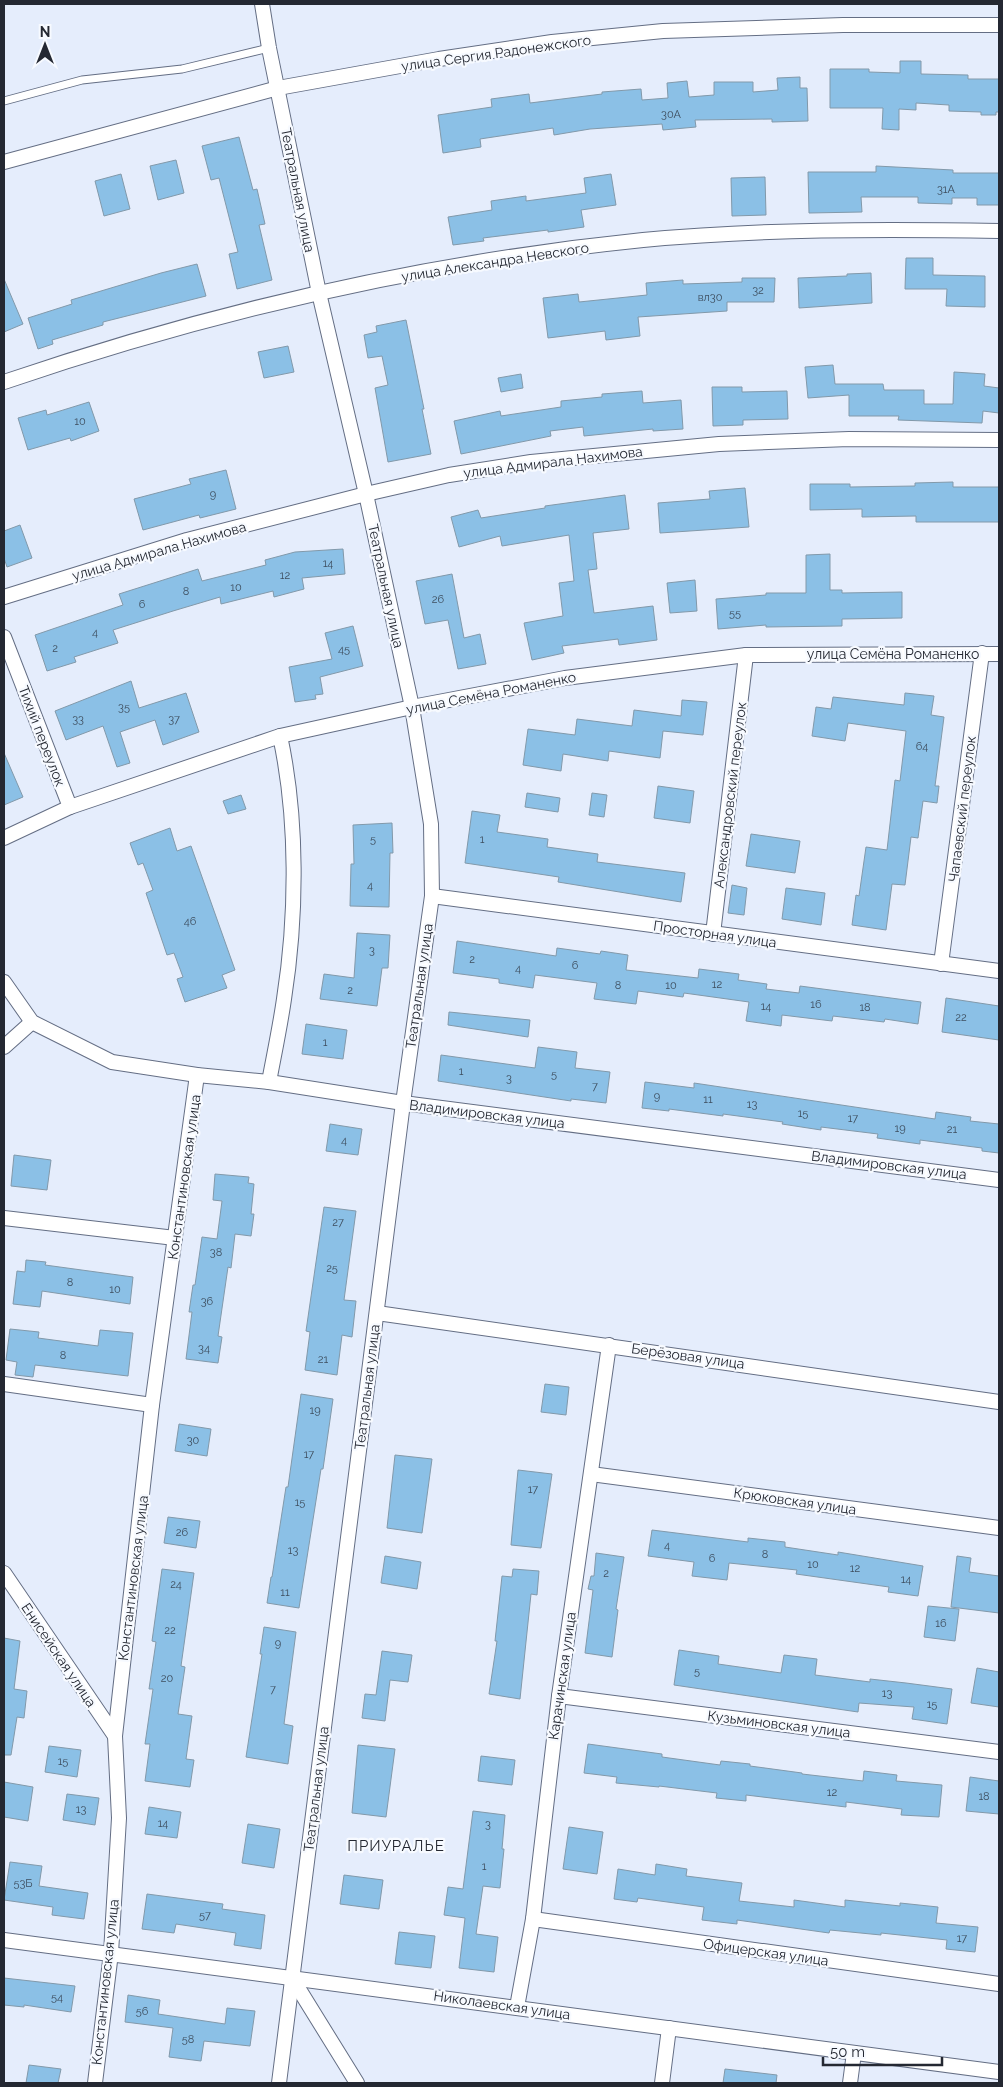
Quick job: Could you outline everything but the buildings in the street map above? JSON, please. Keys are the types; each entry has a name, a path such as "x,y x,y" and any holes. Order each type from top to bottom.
{"street":[{"name":"Театральная улица","path":"262,4 269,48 319,294 366,494 412,707 431,824 432,896 403,1103 279,2083"},
{"name":"улица Сергия Радонежского","path":"4,162 278,88 552,42 663,31 843,25 999,25"},
{"name":"улица Александра Невского","path":"4,382 181,328 252,309 428,271 492,261 644,240 748,233 875,228 999,231"},
{"name":"улица Адмирала Нахимова","path":"4,597 187,540 366,494 449,475 532,462 710,445 849,439 999,440"},
{"name":"Тихий переулок","path":"4,637 70,807"},
{"name":"Чапаевский переулок","path":"942,964 982,653"},
{"name":"улица Семёна Романенко","path":"4,838 70,807 280,736 412,707 565,678 746,655 999,654"},
{"name":"Александровский переулок","path":"713,934 746,655"},
{"path":"269,1082 284,998 292,917 293,821 287,767 280,736"},
{"name":"Просторная улица","path":"432,896 999,971"},
{"name":"Владимировская улица","path":"4,982 32,1022 112,1062 197,1075 269,1082 403,1103 999,1180"},
{"path":"4,1047 32,1022"},
{"name":"Константиновская улица","path":"95,2083 111,1953 119,1818 115,1736 152,1406 197,1075"},
{"path":"4,1218 175,1238"},
{"name":"Берёзовая улица","path":"377,1313 999,1402"},
{"name":"Карачинская улица","path":"517,2007 533,1919 558,1696 609,1345"},
{"path":"4,1384 152,1406"},
{"name":"Крюковская улица","path":"591,1474 999,1528"},
{"name":"Енисейская улица","path":"4,1573 115,1736"},
{"name":"Кузьминовская улица","path":"558,1696 999,1752"},
{"name":"Офицерская улица","path":"533,1919 999,1984"},
{"name":"Николаевская улица","path":"4,1940 999,2072"},
{"path":"292,1978 358,2083"},
{"path":"662,2083 669,2028"},
{"path":"850,2083 854,2053"}],"lane":[{"path":"4,100 82,80 182,69 269,48"}],"district":[{"name":"ПРИУРАЛЬЕ","path":"396,1846"}]}
